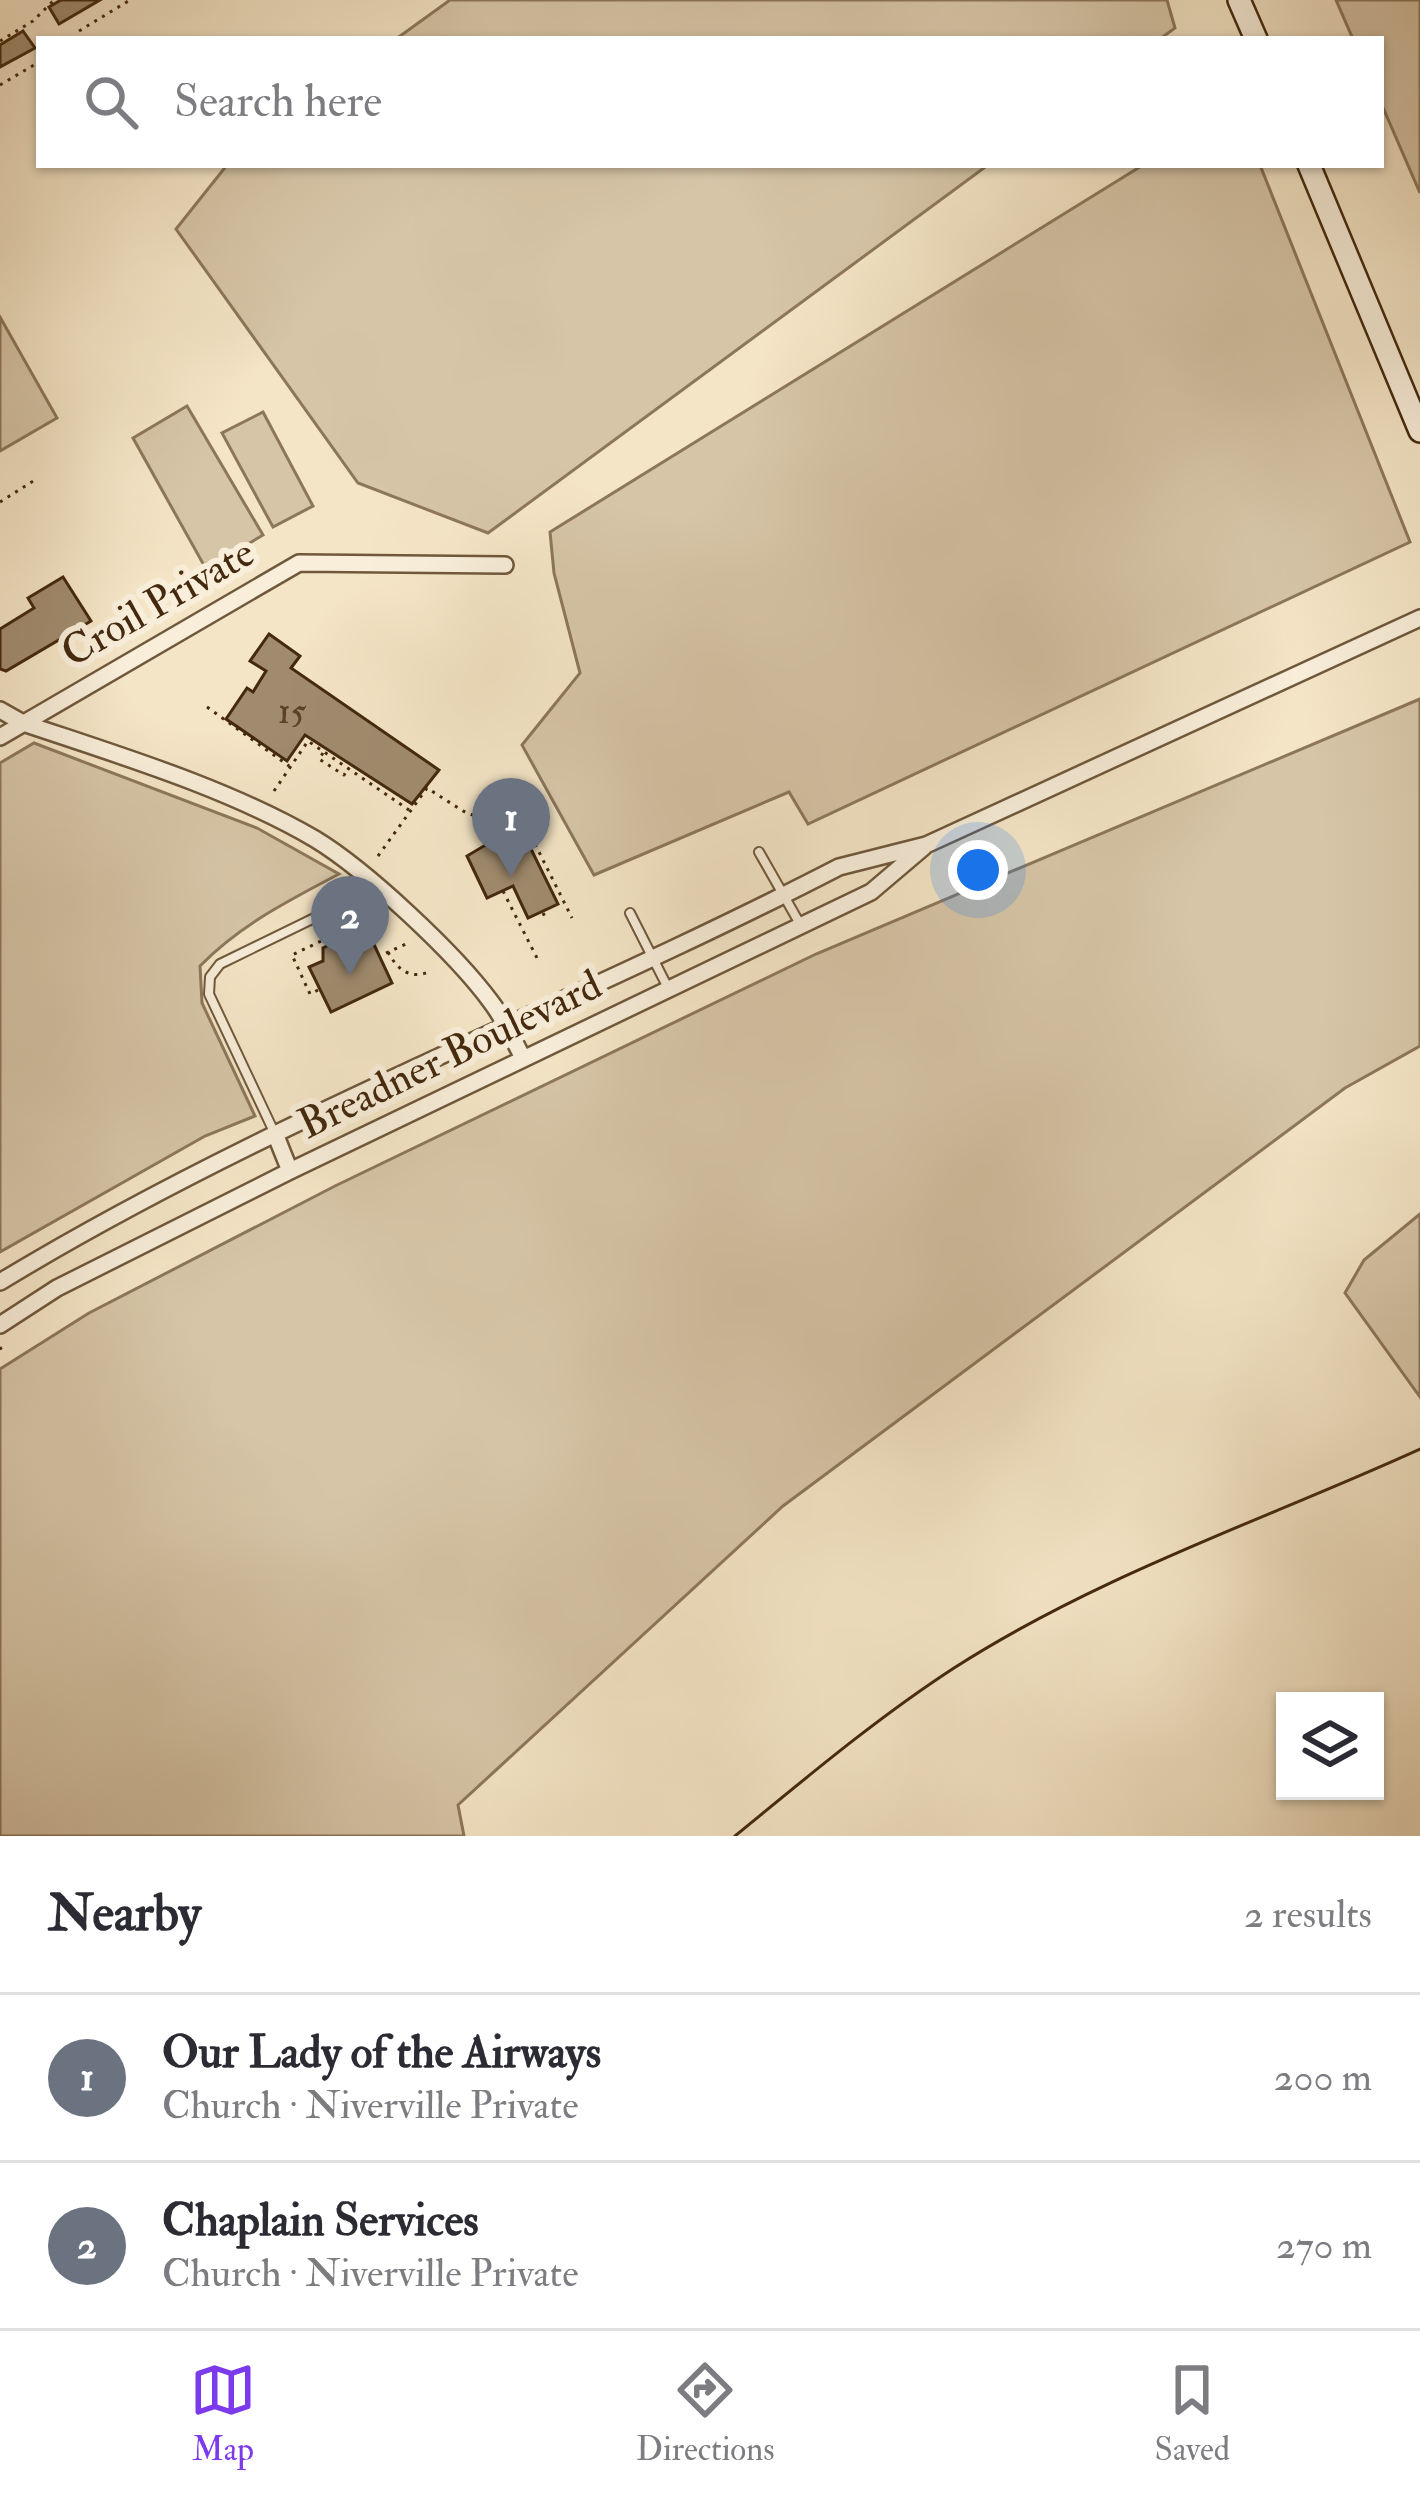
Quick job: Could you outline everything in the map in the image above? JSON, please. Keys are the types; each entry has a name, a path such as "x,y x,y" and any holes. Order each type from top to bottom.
{"main road":[{"path":"1239,0 1255,36"},
{"path":"1310,168 1420,431"}],"street":[{"name":"Croil Private","path":"0,737 299,563 505,566"},
{"name":"Breadner Boulevard","path":"0,1282 107,1220 276,1136 839,866 926,845 1420,618"},
{"path":"0,710 23,723 252,807 318,841 459,963 506,1026 523,1058"},
{"name":"Breadner Boulevard","path":"0,1325 57,1288 290,1171 872,892 926,845"},
{"path":"276,1136 290,1171"}],"lane":[{"path":"759,852 801,925"},
{"path":"276,1136 209,994 210,977 220,964 341,905 364,877"},
{"path":"630,914 669,989"}],"path":[{"path":"0,41 33,21 54,0"},
{"path":"79,31 126,1"},
{"path":"0,85 36,64"},
{"path":"0,502 38,478"},
{"path":"207,707 290,767"},
{"path":"274,791 308,741 410,812"},
{"path":"378,856 427,788 463,811 533,841 572,918"},
{"path":"503,891 539,962"},
{"path":"318,990 310,994 292,955 378,914"},
{"path":"543,914 548,921"},
{"path":"406,944 387,953 403,972 431,971"}],"shaded area":[{"path":"450,0 1167,0 1175,28 1164,36 400,36"},
{"path":"1336,0 1420,0 1420,193 1384,110 1384,36 1352,36"},
{"path":"225,168 984,168 488,533 358,483 176,229"},
{"path":"1138,168 1261,168 1410,542 808,824 789,792 594,875 522,745 580,673 554,573 550,532"},
{"path":"0,317 57,418 0,451"},
{"path":"187,406 263,535 206,569 133,438"},
{"path":"263,412 313,506 273,527 222,433"},
{"path":"1420,699 1420,1046 1345,1088 783,1506 458,1805 464,1836 0,1836 0,1369 89,1313 335,1186 816,954"},
{"path":"34,743 257,828 339,874 248,926 200,966 202,1003 255,1116 205,1136 0,1252 0,763"},
{"path":"1420,1214 1420,1397 1345,1293 1364,1260"}],"building":[{"path":"61,0 100,0 59,24 49,7"},
{"path":"23,31 35,48 0,67 0,45"},
{"path":"63,577 91,621 6,671 0,669 0,629 34,608 28,598"},
{"path":"269,634 300,656 291,668 439,770 412,804 305,735 287,761 226,719 247,688 253,692 266,671 250,661"},
{"path":"499,837 509,857 530,847 558,904 528,918 513,886 487,898 467,856"},
{"path":"354,933 359,944 371,938 392,983 331,1012 309,967 323,961 323,948"}],"tram line":[{"path":"735,1836 897,1707 1009,1635 1124,1577 1420,1449"}],"place":[{"name":"Our Lady of the Airways","path":"511,877"},
{"name":"Chaplain Services","path":"350,975"}]}
